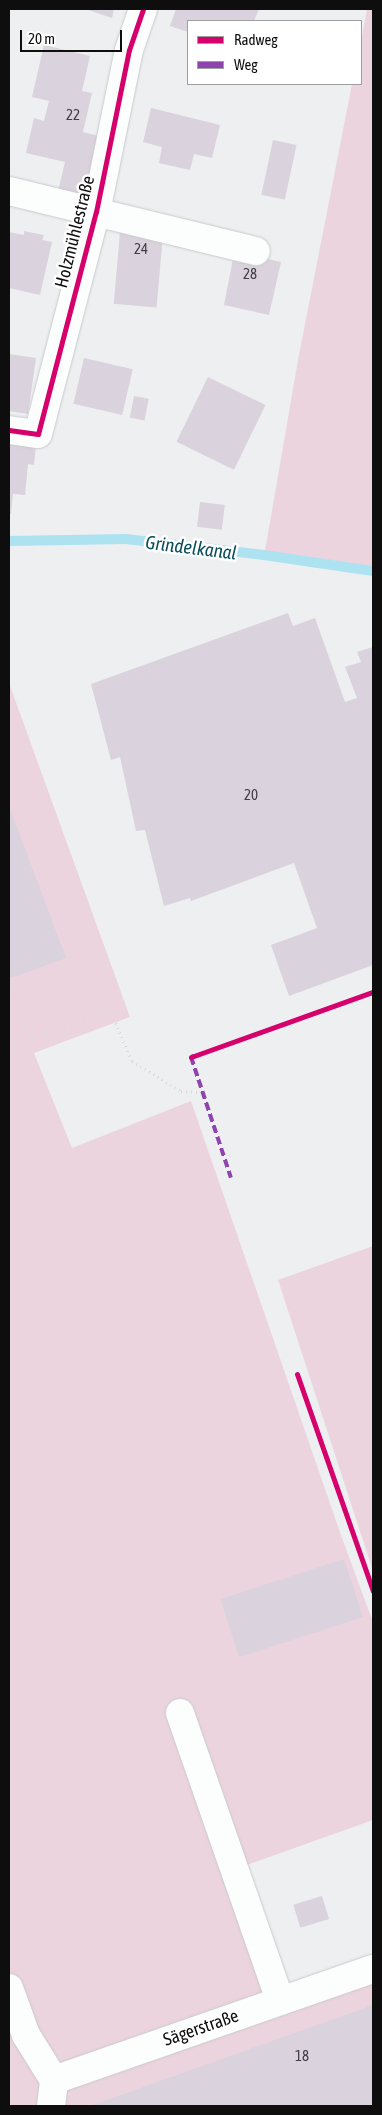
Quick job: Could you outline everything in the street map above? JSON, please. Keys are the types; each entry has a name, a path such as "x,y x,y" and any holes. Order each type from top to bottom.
{"street":[{"name":"Holzmühlestraße","path":"9,430 38,434 96,212 129,50 143,9"},
{"name":"Holzmühlestraße","path":"9,191 256,251"},
{"path":"180,1713 280,2000"},
{"name":"Sägerstraße","path":"54,2080 373,1969"},
{"path":"9,1988 17,2038 54,2080 52,2106"}],"path":[{"path":"9,983 30,1040"},
{"path":"9,1048 110,1009 132,1061 181,1092 203,1092"}],"shaded area":[{"path":"367,9 373,9 373,566 265,551 298,360 352,85 362,85 362,36"},
{"path":"9,683 130,1017 34,1053 72,1148 191,1101 342,1538 373,1622 373,1820 227,1872 270,1992 201,2018 373,1955 373,2106 9,2106"},
{"path":"373,1246 373,1571 278,1280"}],"building":[{"path":"85,9 114,9 112,18"},
{"path":"176,9 259,9 254,20 187,20 187,32 170,26"},
{"path":"44,45 90,56 82,91 92,93 83,132 99,136 84,202 57,196 65,162 26,153 34,118 44,121 49,101 32,97"},
{"path":"151,108 220,125 212,158 194,154 190,170 159,163 162,147 143,142"},
{"path":"273,140 296,145 285,200 261,195"},
{"path":"24,231 44,235 42,240 52,242 40,295 9,288 9,232 24,235"},
{"path":"120,232 163,236 157,307 114,304"},
{"path":"254,256 281,262 269,315 224,305 233,259"},
{"path":"9,354 36,358 28,414 9,411"},
{"path":"84,358 133,369 122,415 73,404"},
{"path":"208,377 266,405 234,470 176,442"},
{"path":"134,396 149,399 145,420 130,418"},
{"path":"9,443 36,444 34,465 28,464 25,495 13,494 11,514 9,513"},
{"path":"200,502 225,505 222,530 197,527"},
{"path":"288,613 293,626 315,618 345,702 357,698 345,667 361,662 357,652 373,647 373,965 289,996 271,945 317,928 294,863 191,901 190,898 164,906 145,830 136,831 120,757 111,760 91,684"},
{"path":"9,806 66,958 11,978 9,971"},
{"path":"344,1559 363,1617 239,1657 220,1599"},
{"path":"322,1896 329,1919 300,1928 293,1905"},
{"path":"373,2005 373,2106 90,2106"}],"waterway":[{"name":"Grindelkanal","path":"9,541 126,539 264,555 373,571"}],"marked path":[{"path":"194,1056 191,1057 231,1178"}],"cycle path":[{"path":"9,430 38,434 96,212 129,50 143,9"},
{"path":"191,1057 373,992"},
{"path":"297,1374 373,1591"}]}
